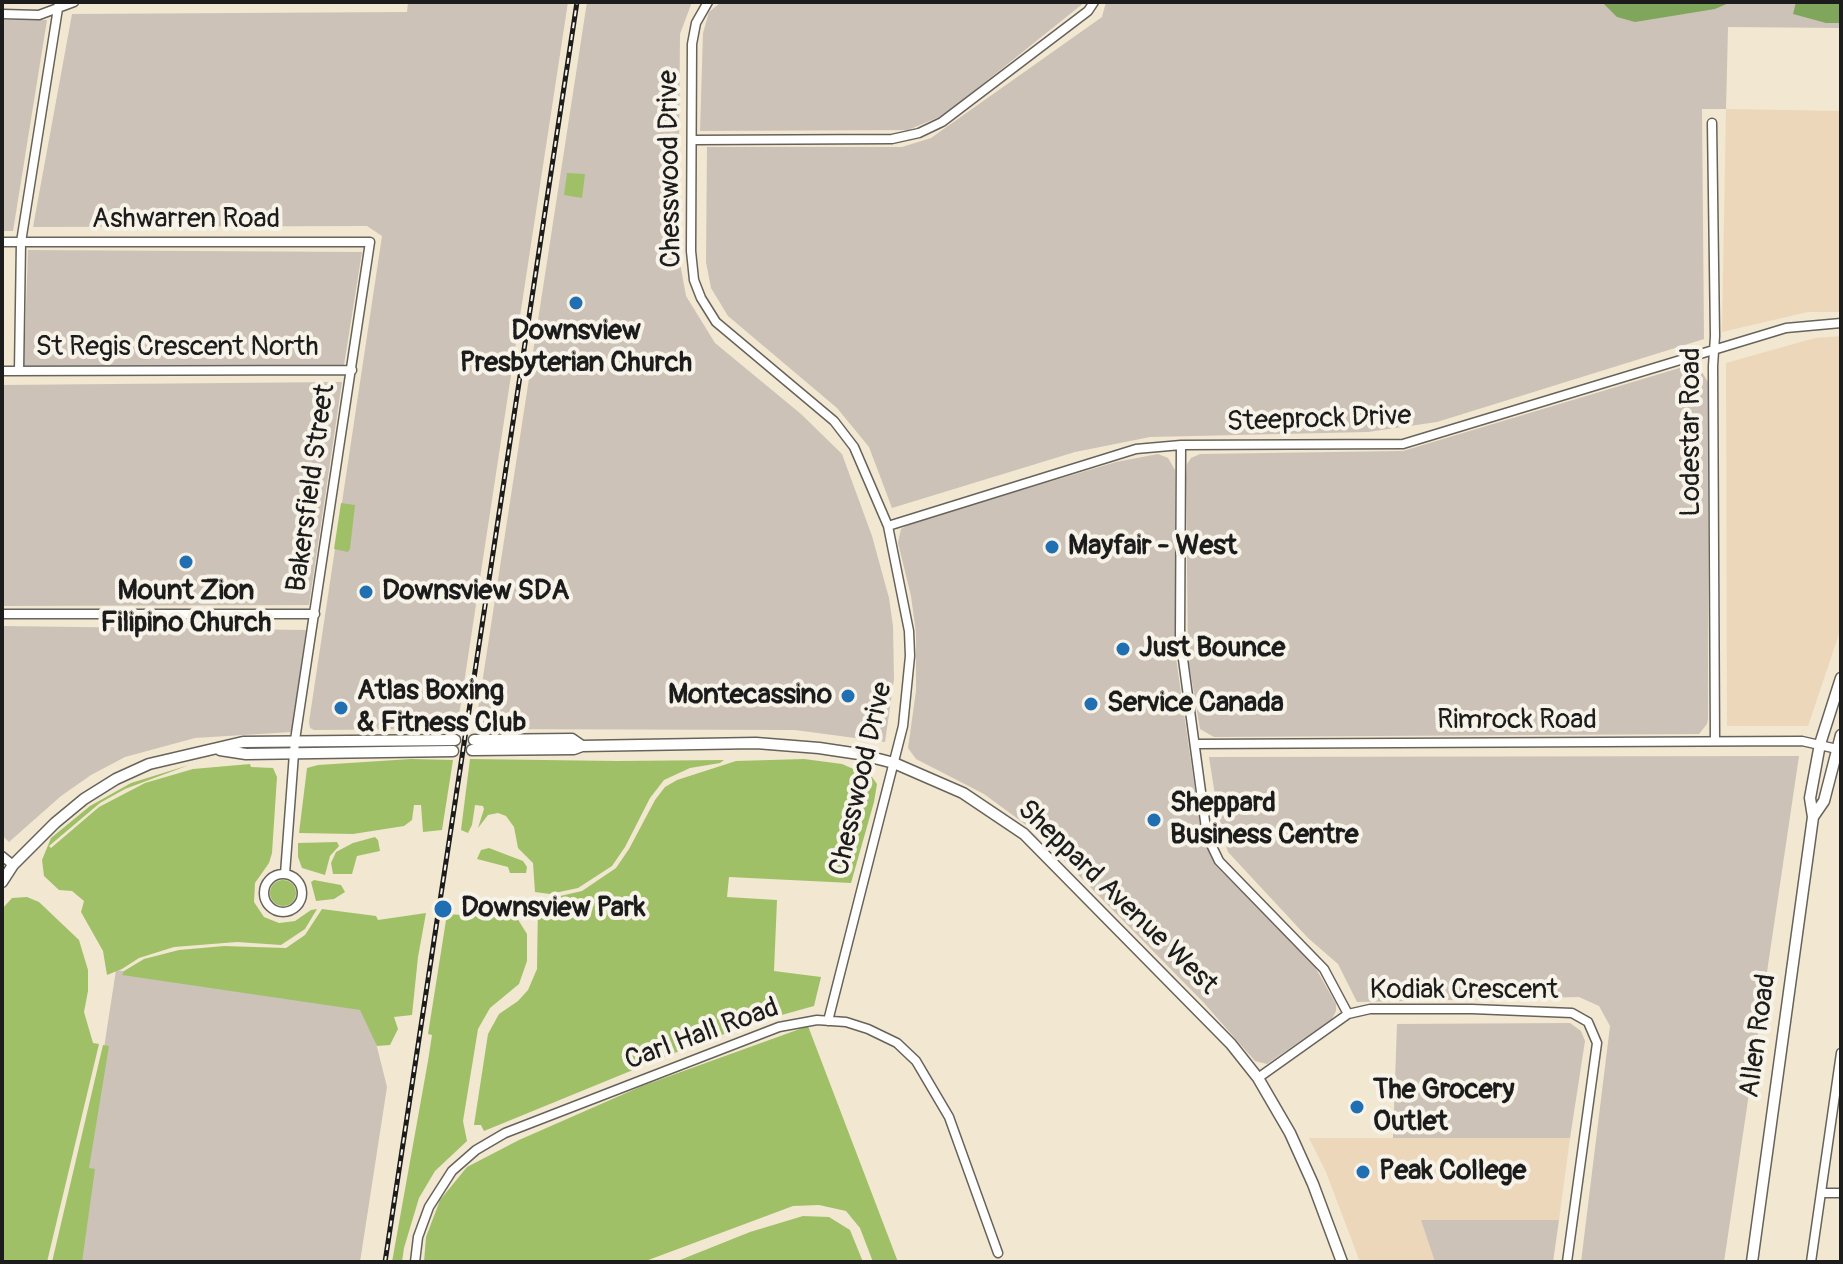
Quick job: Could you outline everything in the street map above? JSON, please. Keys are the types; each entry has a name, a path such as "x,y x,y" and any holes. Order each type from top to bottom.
{"main road":[{"name":"Allen Road","path":"1752,1262 1813,817 1810,798 1820,744 1841,678"},
{"name":"Allen Road","path":"1813,817 1824,801 1841,735"},
{"path":"2,882 13,865 84,799 116,779 149,764 243,742 295,740 454,745 246,754 217,750"},
{"name":"Sheppard Avenue West","path":"473,745 574,749 582,746 756,743 819,748 894,763 963,793 1024,834 1199,1009 1258,1078 1313,1184 1342,1262"}],"street":[{"path":"2,14 39,15 58,5 74,2"},
{"name":"Chesswood Drive","path":"708,2 696,23 692,44 691,251 694,280 716,322 839,427 862,459 888,526 906,610 910,656 908,694 894,763 828,1021"},
{"path":"693,140 892,139 919,133 942,122 1086,13 1094,2"},
{"path":"19,371 21,242 58,5"},
{"name":"Lodestar Road","path":"1712,123 1715,741"},
{"name":"Ashwarren Road","path":"2,242 370,242"},
{"name":"Bakersfield Street","path":"285,874 295,740 370,242"},
{"name":"Steeprock Drive","path":"888,526 1122,452 1181,445 1403,444 1786,328 1841,323"},
{"name":"St Regis Crescent North","path":"2,371 352,370"},
{"path":"1181,445 1180,637 1204,817 1213,852 1324,969 1348,1014"},
{"path":"2,614 315,614"},
{"name":"Rimrock Road","path":"1196,744 1802,741 1837,749"},
{"path":"2,856 13,865"},
{"path":"285,874 297,880 302,892 298,905 281,912 269,906 264,894 272,877 285,874"},
{"name":"Kodiak Crescent","path":"1258,1078 1348,1014 1370,1009 1572,1013 1588,1022 1597,1043 1567,1262"},
{"name":"Carl Hall Road","path":"415,1262 418,1237 429,1207 452,1171 476,1150 505,1133 779,1027 808,1021 859,1025 904,1049 923,1070 949,1117 998,1253"},
{"path":"1811,1262 1839,1088 1841,1053"},
{"path":"1822,1193 1841,1193"}],"shaded area":[{"path":"408,2 568,2 457,729 314,730 309,722 382,236 367,226 33,227 72,14 407,12"},
{"path":"587,2 692,2 680,34 678,252 686,296 715,343 801,414 842,454 872,536 889,598 894,679 885,742 795,730 475,729"},
{"path":"721,2 1085,2 944,115 908,130 700,131 703,33 709,12"},
{"path":"1106,2 1841,2 1841,28 1728,27 1726,109 1702,109 1704,339 1437,422 1368,432 1150,437 1075,452 892,508 869,447 837,408 728,316 711,288 706,262 707,147 902,147 931,138 1102,17"},
{"path":"2,20 47,20 13,231 2,231"},
{"path":"1726,109 1841,111 1841,312 1808,312 1722,332"},
{"path":"28,250 362,252 344,365 24,366"},
{"path":"1841,336 1841,628 1808,726 1727,726 1726,363 1815,338"},
{"path":"1686,366 1700,369 1708,382 1708,719 1699,734 1214,737 1200,729 1188,658 1186,476 1191,458 1200,454 1403,451"},
{"path":"342,382 309,605 2,606 2,385"},
{"path":"1158,454 1168,458 1175,470 1175,651 1202,838 1215,865 1315,967 1336,1004 1332,1019 1267,1064 1255,1061 1204,1003 1037,833 984,794 916,759 908,748 916,691 916,633 898,543 901,529 911,523 1116,462"},
{"path":"2,626 306,630 292,732 195,738 125,757 61,796 9,842 2,835"},
{"path":"1799,756 1724,1262 1581,1262 1610,1026 1599,1006 1579,997 1357,1002 1338,964 1308,938 1228,852 1220,827 1209,757"},
{"path":"116,970 367,1007 387,1087 360,1262 71,1262"},
{"path":"1570,1023 1581,1031 1585,1041 1570,1138 1393,1138 1397,1024"},
{"path":"1309,1138 1570,1138 1559,1220 1422,1220 1435,1262 1360,1262 1326,1172"},
{"path":"1421,1220 1559,1220 1553,1262 1435,1262"}],"green space":[{"path":"1602,2 1731,2 1715,9 1635,22 1617,17"},
{"path":"1796,2 1841,2 1841,23 1826,23 1793,14"},
{"path":"567,173 585,174 582,198 564,195"},
{"path":"341,503 355,505 348,552 334,549"},
{"path":"411,759 453,760 442,830 423,832 421,805 414,805 412,820 404,826 353,834 299,833 307,768"},
{"path":"470,759 724,760 690,768 664,780 650,798 612,866 578,888 550,894 535,892 533,863 518,848 514,827 506,816 498,813 488,815 478,828 484,809 475,805 468,833 461,830"},
{"path":"804,759 842,764 872,777 877,784 851,883 729,877 727,897 777,900 774,971 821,977 814,1006 760,1021 694,1045 484,1131 481,1125 474,1125 488,1034 499,1014 528,990 537,969 538,901 582,891 616,868 655,800 665,787 677,780 736,761"},
{"path":"250,764 251,767 273,768 277,777 272,853 255,883 254,902 264,917 279,923 295,921 317,909 305,929 281,945 237,942 174,947 139,958 107,975 103,951 81,912 84,901 72,891 59,890 44,876 42,860 51,838 90,806 131,783 189,765 125,789 100,803 49,846 51,848 99,807 145,783 193,769"},
{"path":"375,837 380,851 357,856 352,874 333,874 331,863 336,852"},
{"path":"337,842 339,846 330,856 325,875 302,868 298,843"},
{"path":"489,848 523,861 527,867 526,873 510,873 508,867 477,859 481,850"},
{"path":"283,880 292,884 296,893 292,902 283,906 274,902 270,893 274,884"},
{"path":"311,882 341,885 345,892 334,899 316,901"},
{"path":"27,897 39,902 79,940 88,970 84,1012 93,1043 99,1044 47,1262 2,1262 2,909 12,898"},
{"path":"322,909 376,916 378,920 426,913 412,1015 394,1017 398,1029 390,1045 377,1046 360,1010 122,975 144,959 179,950 224,946 286,948 305,935"},
{"path":"447,914 476,916 479,919 503,914 517,918 527,934 527,961 519,984 490,1008 478,1029 463,1121 467,1141 435,1171 419,1198 402,1262 392,1262 428,1061 432,1035 428,1034"},
{"path":"808,1026 898,1262 873,1262 860,1228 846,1211 819,1205 793,1206 643,1262 424,1262 426,1237 440,1200 467,1167 519,1140 642,1086"},
{"path":"103,1045 109,1046 89,1168 95,1169 82,1262 52,1262"},
{"path":"803,1216 829,1217 850,1230 863,1262 675,1262 750,1232"}],"railway":[{"path":"385,1262 577,2"}],"place":[{"name":"Downsview Presbyterian Church","path":"576,303"},
{"name":"Mayfair - West","path":"1052,547"},
{"name":"Mount Zion Filipino Church","path":"186,562"},
{"name":"Downsview SDA","path":"366,592"},
{"name":"Just Bounce","path":"1123,649"},
{"name":"Montecassino","path":"848,696"},
{"name":"Service Canada","path":"1091,704"},
{"name":"Atlas Boxing & Fitness Club","path":"341,708"},
{"name":"Sheppard Business Centre","path":"1154,820"},
{"name":"Downsview Park","path":"443,909"},
{"name":"The Grocery Outlet","path":"1357,1107"},
{"name":"Peak College","path":"1363,1172"}]}
